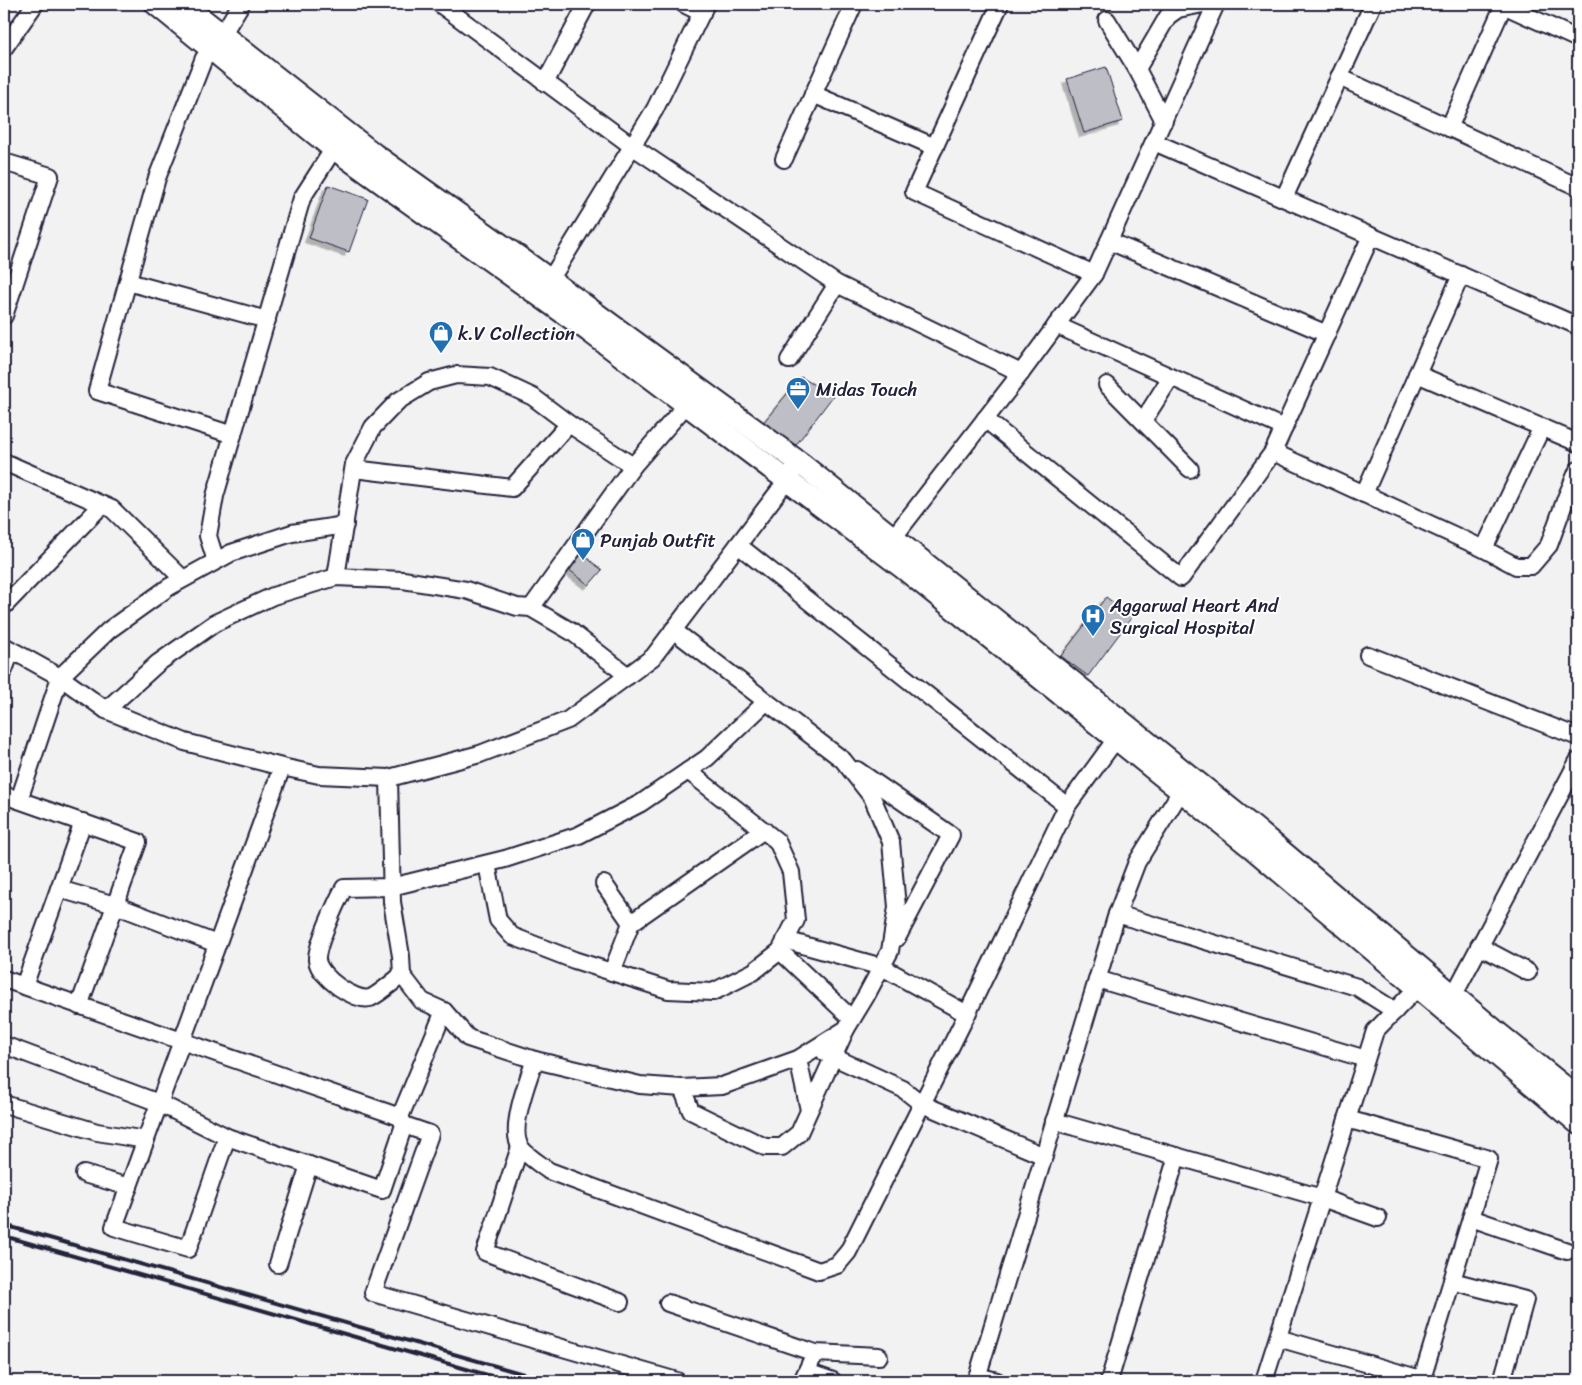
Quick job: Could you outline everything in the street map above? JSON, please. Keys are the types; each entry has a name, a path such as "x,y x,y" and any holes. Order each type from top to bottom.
{"main road":[{"path":"156,4 334,148 545,288 800,463 887,545 1116,739 1449,1003 1578,1124"},
{"path":"183,4 545,288 589,331 787,480 887,545 1254,828 1424,982"},
{"path":"1449,1003 1578,1098"}],"street":[{"path":"4,48 35,4"},
{"path":"222,35 241,4"},
{"path":"440,4 632,146 837,284 1021,373"},
{"path":"545,82 587,4"},
{"path":"545,288 655,109 704,9 684,4"},
{"path":"784,159 854,4"},
{"path":"1000,4 914,192 1094,274"},
{"path":"1137,69 1168,16 1178,8 1203,4"},
{"path":"887,545 1021,373 1094,274 1216,4"},
{"path":"1284,198 1373,4"},
{"path":"1449,128 1504,5 1578,38"},
{"path":"1107,20 1137,69 1164,120"},
{"path":"204,58 157,178 97,391 233,435"},
{"path":"1339,77 1578,187"},
{"path":"813,94 935,147"},
{"path":"1154,142 1578,326"},
{"path":"216,561 208,536 215,496 302,198 334,148"},
{"path":"4,162 50,176 4,316"},
{"path":"985,418 1181,578 1273,452 1372,236"},
{"path":"1109,241 1326,334"},
{"path":"1364,494 1461,275"},
{"path":"128,282 267,320"},
{"path":"789,360 837,284"},
{"path":"1056,325 1284,428"},
{"path":"1417,374 1578,443"},
{"path":"336,577 354,464 373,427 398,401 429,382 456,375 490,377 533,397 569,424 633,466"},
{"path":"1143,421 1171,377"},
{"path":"1107,385 1190,469"},
{"path":"531,608 633,466 686,405"},
{"path":"354,470 512,488 569,424"},
{"path":"1484,549 1542,427"},
{"path":"1273,452 1484,549 1516,566 1531,566 1549,545 1578,470"},
{"path":"4,462 112,510 183,580"},
{"path":"4,670 7,648 60,678 106,710 185,742 319,775 389,778 480,754 568,720 653,657 800,463"},
{"path":"4,606 102,505"},
{"path":"79,1006 138,842 12,797 60,678 109,630 169,587 216,561 231,553 292,533 345,525"},
{"path":"738,545 1068,806"},
{"path":"106,710 158,663 215,624 273,596 336,577 403,580 466,590 518,607 531,608 572,632 628,676"},
{"path":"674,630 843,760 951,835 882,967 849,1024 799,1133 782,1147 766,1147 691,1111 682,1088"},
{"path":"1368,655 1578,737"},
{"path":"402,975 371,998 358,998 340,988 324,975 317,961 319,948 344,888 391,888 505,859 579,835 641,802 707,758 766,702"},
{"path":"535,1060 520,1103 516,1135 520,1147 549,1171 819,1270 837,1265 848,1252 1068,806 1116,739"},
{"path":"843,760 872,797 891,842 897,907 890,950"},
{"path":"1449,1003 1578,761"},
{"path":"227,1137 188,1249 114,1227 282,767"},
{"path":"487,864 498,920 512,936 668,990 713,992 753,972 783,945 796,920 790,872 777,841 688,771"},
{"path":"389,778 391,888 402,975 422,1001 444,1011 468,1038 535,1060 640,1085 682,1088 722,1086 798,1059 849,1024"},
{"path":"997,1381 977,1378 1117,914 1137,862 1181,791"},
{"path":"24,986 83,822"},
{"path":"612,972 631,923 764,830"},
{"path":"604,884 631,923"},
{"path":"59,889 115,905 217,944"},
{"path":"1117,914 1357,987 1395,1011"},
{"path":"783,945 882,967 967,1014"},
{"path":"783,945 849,1024"},
{"path":"1479,946 1528,972"},
{"path":"4,979 402,1121 430,1134 373,1293 677,1381"},
{"path":"1097,979 1366,1059"},
{"path":"1264,1381 1375,1031 1424,982"},
{"path":"4,1045 159,1103 227,1137 382,1190 402,1121 444,1011"},
{"path":"815,1049 903,1089 922,1104 1044,1156"},
{"path":"798,1059 809,1110"},
{"path":"691,1111 722,1086"},
{"path":"4,1104 97,1132 146,1140"},
{"path":"1278,1338 1425,1380 1489,1158 1347,1119"},
{"path":"1054,1121 1322,1198 1378,1218"},
{"path":"520,1147 485,1252 620,1302"},
{"path":"1109,1381 1177,1156"},
{"path":"278,1264 309,1165"},
{"path":"84,1174 129,1187"},
{"path":"1471,1218 1567,1251"},
{"path":"1452,1281 1525,1300 1502,1381"},
{"path":"668,1303 815,1353 879,1356"},
{"path":"815,1353 804,1377 832,1381"}],"building":[{"path":"1106,67 1123,121 1084,133 1067,79"},
{"path":"328,185 368,199 349,252 309,238"},
{"name":"Midas Touch","path":"801,377 833,396 793,449 762,424"},
{"name":"Punjab Outfit","path":"581,553 602,570 589,585 568,569"},
{"path":"1106,597 1132,617 1088,676 1061,656"}],"railway":[{"path":"4,1225 548,1381"},
{"path":"4,1236 508,1381"}],"place":[{"name":"k.V Collection","path":"441,354"},
{"name":"Midas Touch","path":"798,410"},
{"name":"Punjab Outfit","path":"583,561"},
{"name":"Aggarwal Heart And Surgical Hospital","path":"1093,637"}]}
